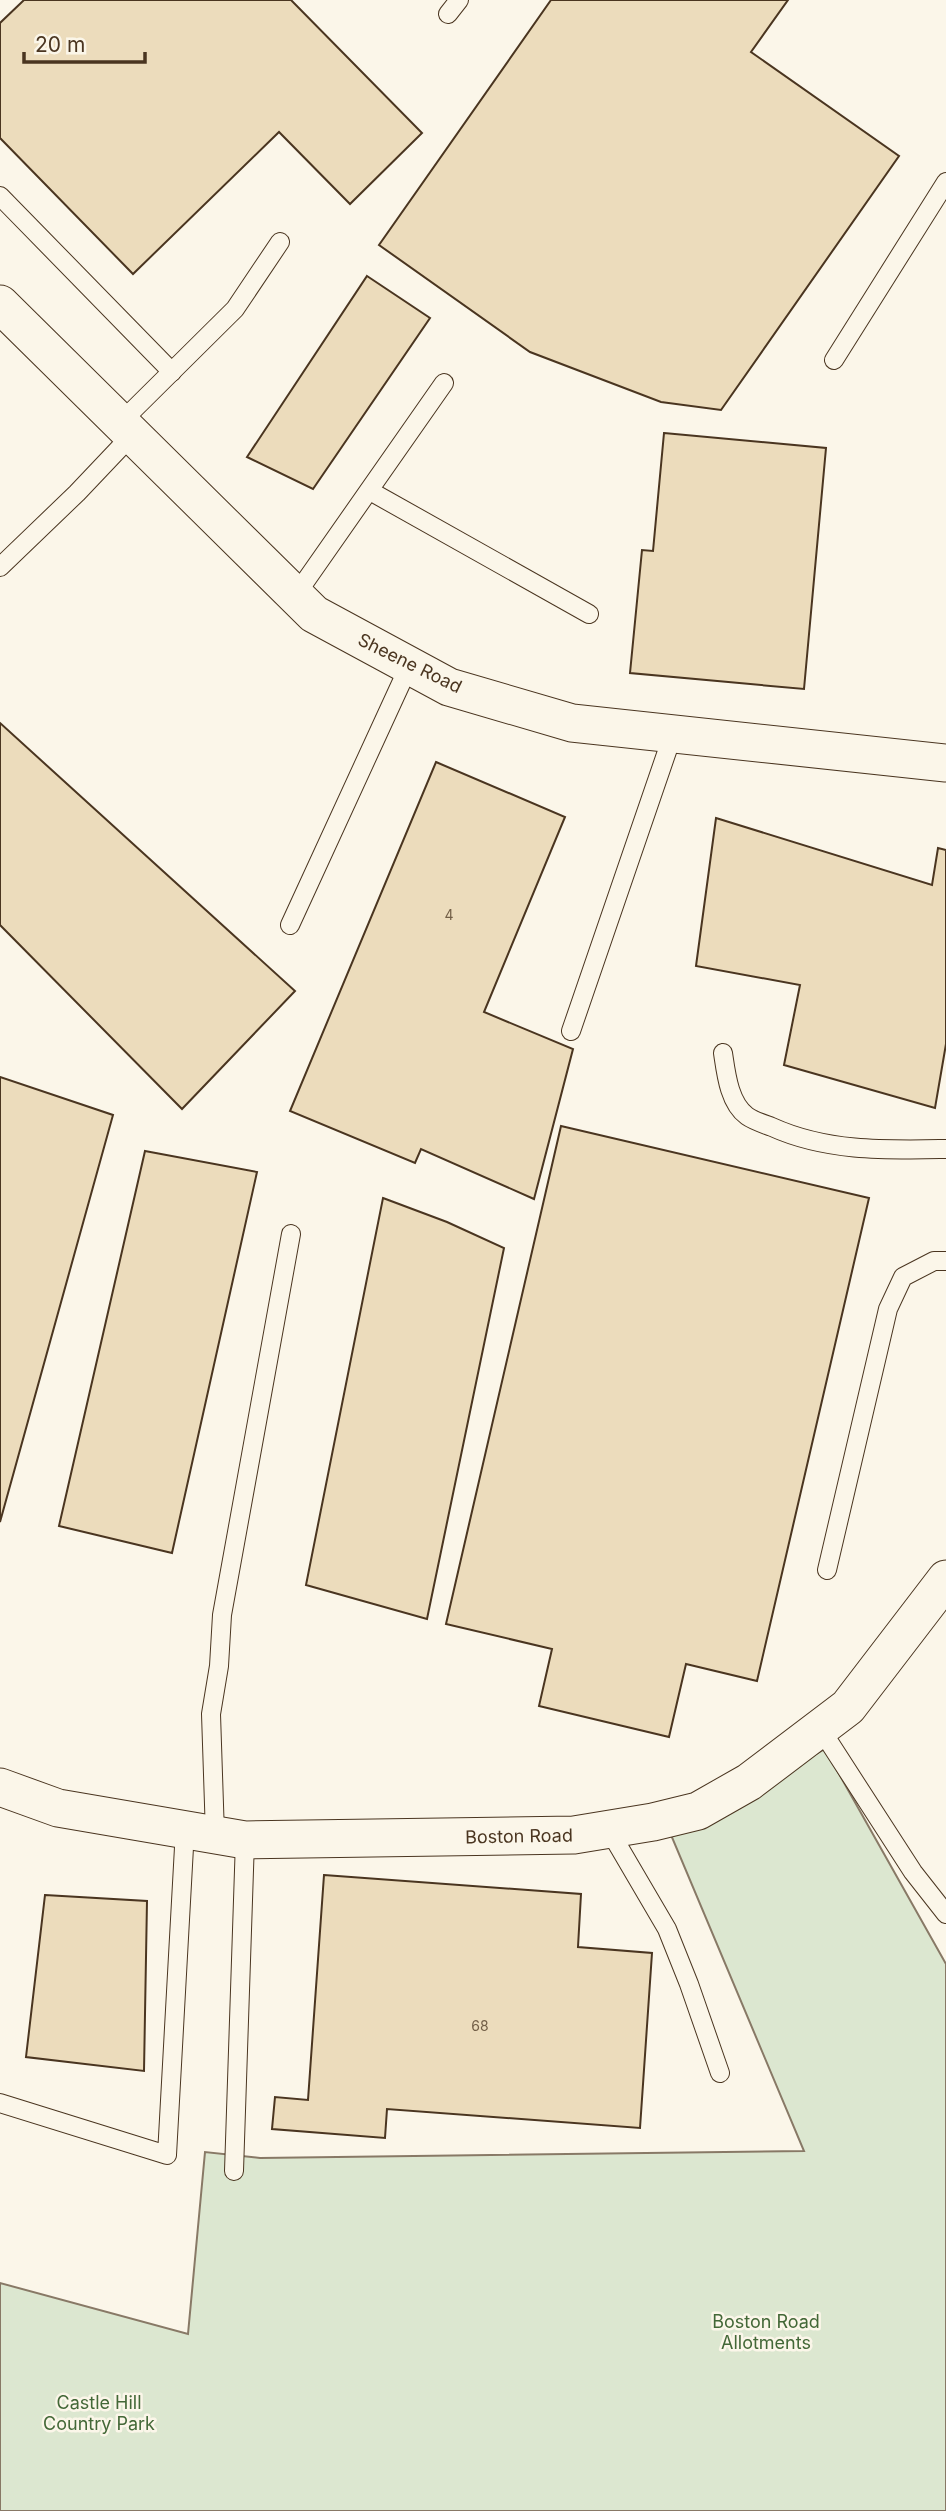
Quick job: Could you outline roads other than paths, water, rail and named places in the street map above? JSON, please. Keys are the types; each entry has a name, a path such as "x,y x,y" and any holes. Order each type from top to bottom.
{"street":[{"name":"Sheene Road","path":"0,304 314,614 449,687 572,723 946,763"},
{"name":"Boston Road","path":"0,1787 58,1808 215,1834 574,1835 698,1811 749,1782 848,1707 946,1579"}],"lane":[{"path":"834,360 946,182"},
{"path":"1,199 172,372"},
{"path":"0,567 77,493 172,372 235,309 279,242"},
{"path":"295,596 444,383"},
{"path":"370,491 590,614"},
{"path":"290,925 409,666"},
{"path":"571,1031 673,734"},
{"path":"723,1053 728,1088 746,1115 796,1138 844,1147 946,1149"},
{"path":"234,2171 211,1714 219,1666 222,1615 291,1234"},
{"path":"827,1570 888,1309 903,1277 934,1261 946,1261"},
{"path":"820,1728 913,1872 946,1914"},
{"path":"609,1830 667,1928 690,1984 720,2073"},
{"path":"0,2103 167,2155 215,1834"}],"park label":[{"name":"Boston Road Allotments","path":"766,2331"},
{"name":"Castle Hill Country Park","path":"99,2412"}]}
